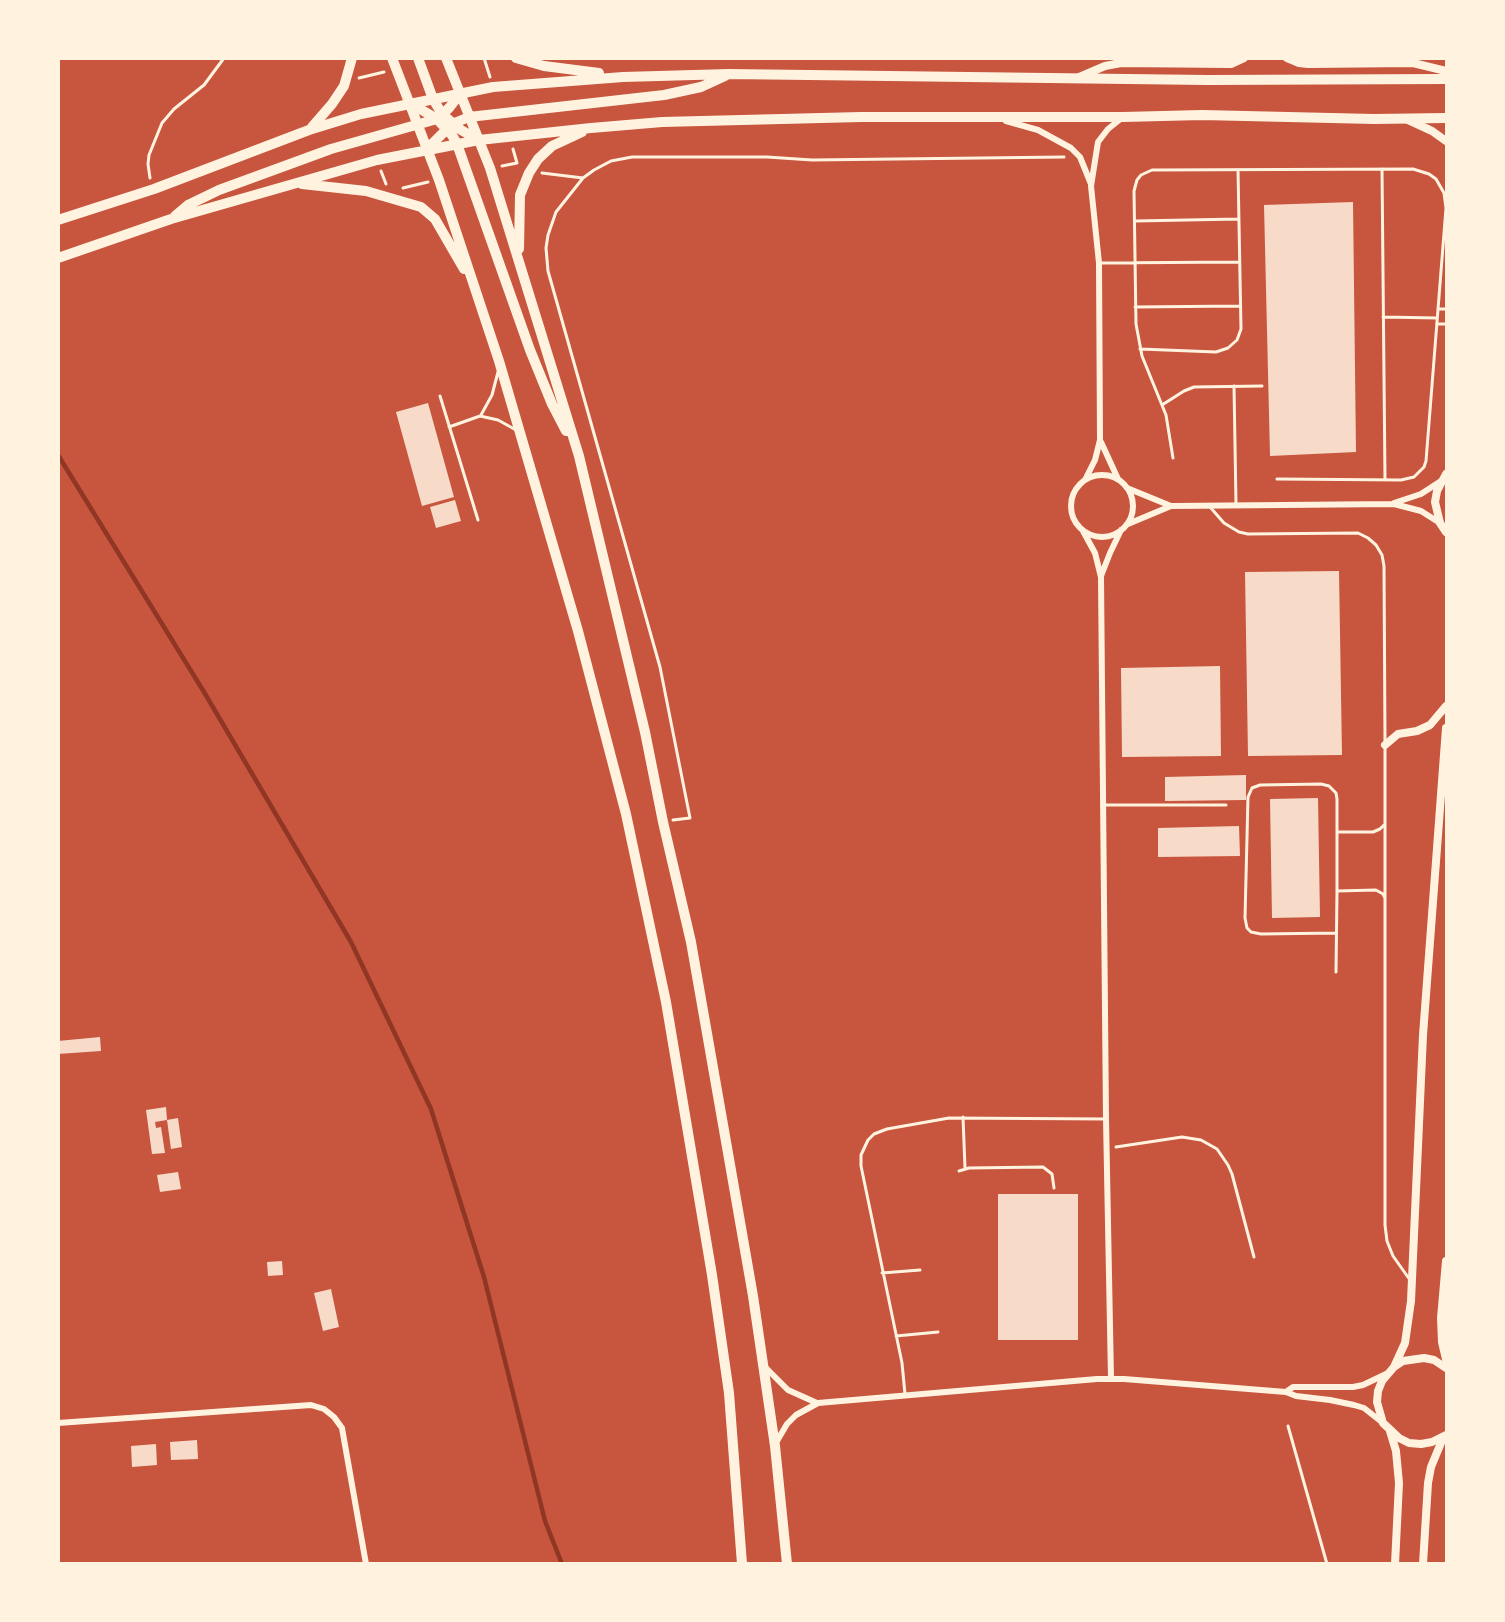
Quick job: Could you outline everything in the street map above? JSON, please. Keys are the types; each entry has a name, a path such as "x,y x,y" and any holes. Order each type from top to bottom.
{"main road":[{"path":"309,130 344,86 352,58"},
{"path":"392,58 440,180 499,361 612,756 666,1002 712,1275 729,1393 742,1563"},
{"path":"418,58 439,117"},
{"path":"446,58 490,168 579,456 642,722 691,942 763,1365 775,1446 787,1563"},
{"path":"516,58 544,66 623,76"},
{"path":"62,219 154,189 309,130 361,114 493,87 623,76 729,74 1076,79 1446,79"},
{"path":"427,149 449,126 469,117 683,92 701,87 729,74"},
{"path":"171,219 188,206 219,190 331,149 417,126 439,117 460,94"},
{"path":"409,103 479,140"},
{"path":"58,258 171,219 377,160 479,140 591,128 662,122 861,117 1202,115 1446,118"},
{"path":"449,126 530,351 552,404 579,456"},
{"path":"520,267 520,195 529,173 538,159 552,146 591,128"},
{"path":"290,184 366,191 421,207 435,219 476,290"}],"street":[{"path":"1076,79 1105,66 1121,63 1231,64 1244,58"},
{"path":"1287,58 1308,64 1413,63 1446,71"},
{"path":"991,116 1051,136 1071,148 1080,157 1091,186 1099,263 1100,440 1095,460 1075,491 1071,505 1074,520 1095,553 1101,576 1106,1148 1111,1379"},
{"path":"1091,186 1098,142 1107,129 1123,117"},
{"path":"1403,118 1432,131 1446,141"},
{"path":"1100,440 1118,480 1127,488 1171,506"},
{"path":"1084,480 1101,475 1118,480"},
{"path":"1394,504 1421,494 1444,477"},
{"path":"1444,477 1436,502 1440,523 1446,532"},
{"path":"1127,488 1133,506 1127,524"},
{"path":"1083,531 1091,535 1106,537 1149,513 1171,506 1209,505 1394,504 1421,511 1440,523"},
{"path":"1101,576 1121,530"},
{"path":"1385,745 1398,734 1417,731 1430,725 1446,706"},
{"path":"1383,1423 1379,1413 1378,1391 1401,1353 1408,1331 1413,1282 1423,1035 1446,728"},
{"path":"1446,1261 1441,1329 1446,1359"},
{"path":"1286,1392 1293,1387 1363,1385 1403,1361 1424,1358 1434,1360 1446,1368"},
{"path":"763,1365 788,1390 818,1403"},
{"path":"775,1446 787,1424 806,1408 818,1403 1111,1379 1286,1392 1296,1396 1364,1408 1390,1431 1409,1443 1432,1442 1445,1436"},
{"path":"58,1423 311,1405 324,1409 342,1428 366,1563"},
{"path":"1390,1431 1400,1483 1395,1563"},
{"path":"1423,1563 1428,1483 1431,1467 1445,1436"}],"lane":[{"path":"1382,169 1385,480"},
{"path":"1140,349 1223,351 1233,344 1239,335 1238,170"},
{"path":"1173,458 1162,405 1140,349 1136,324 1135,185 1141,175 1146,171 1421,170 1436,179 1444,193 1446,208 1424,467 1414,477 1407,479 1277,479"},
{"path":"1135,221 1239,219"},
{"path":"1099,263 1239,262"},
{"path":"1135,307 1240,306"},
{"path":"1438,309 1446,309"},
{"path":"1383,317 1437,318"},
{"path":"1437,324 1446,324"},
{"path":"480,416 492,395 499,361"},
{"path":"1234,386 1236,505"},
{"path":"1162,405 1194,387 1262,386"},
{"path":"440,396 478,520"},
{"path":"449,427 480,416 507,424 522,435"},
{"path":"1209,505 1224,523 1239,532 1248,534 1358,533 1376,545 1382,555 1384,566 1386,820 1385,1225 1387,1241 1393,1256 1413,1282"},
{"path":"1336,933 1256,933 1247,928 1245,918 1249,792 1252,788 1260,785 1321,784 1329,786 1336,793 1338,799 1336,972"},
{"path":"1103,805 1226,805"},
{"path":"1337,832 1377,831 1383,827 1386,820"},
{"path":"1337,891 1376,890 1383,894 1386,900"},
{"path":"905,1395 903,1371 861,1166 864,1147 874,1134 887,1128 942,1119 963,1117 1106,1119"},
{"path":"963,1117 965,1168"},
{"path":"959,1171 965,1168 1043,1167 1052,1174 1054,1188"},
{"path":"882,1273 920,1270"},
{"path":"896,1336 938,1332"},
{"path":"1288,1426 1327,1563"}],"path":[{"path":"154,189 148,174 148,164 162,123 174,109 204,85 224,58"},
{"path":"663,822 690,818 660,667 548,271 546,248 556,212 583,178 594,170 611,161 639,156 767,157 812,160 1080,157"},
{"path":"517,163 529,173 583,178"},
{"path":"1106,1148 1182,1137 1191,1137 1209,1144 1223,1156 1228,1165 1254,1257"}],"building":[{"path":"1353,202 1356,452 1270,456 1264,205"},
{"path":"428,403 454,497 422,506 396,412"},
{"path":"455,500 461,521 436,528 430,507"},
{"path":"1339,571 1342,755 1248,756 1245,572"},
{"path":"1220,666 1221,756 1122,757 1121,668"},
{"path":"1246,775 1246,800 1165,801 1165,777"},
{"path":"1318,798 1320,917 1272,918 1270,799"},
{"path":"1239,826 1240,856 1158,857 1158,828"},
{"path":"100,1037 101,1051 58,1054 58,1041"},
{"path":"166,1107 167,1120 155,1122 156,1128 161,1127 165,1153 152,1154 146,1110"},
{"path":"178,1118 182,1147 171,1149 167,1120"},
{"path":"178,1172 181,1189 160,1192 157,1175"},
{"path":"998,1194 1078,1194 1078,1340 998,1340"},
{"path":"282,1261 283,1275 268,1276 267,1262"},
{"path":"331,1289 339,1327 323,1331 314,1293"},
{"path":"197,1440 198,1459 171,1460 170,1442"},
{"path":"156,1444 157,1465 132,1467 131,1446"}],"waterway":[{"path":"58,455 204,692 351,942 431,1109 484,1277 545,1521 562,1564"}]}
